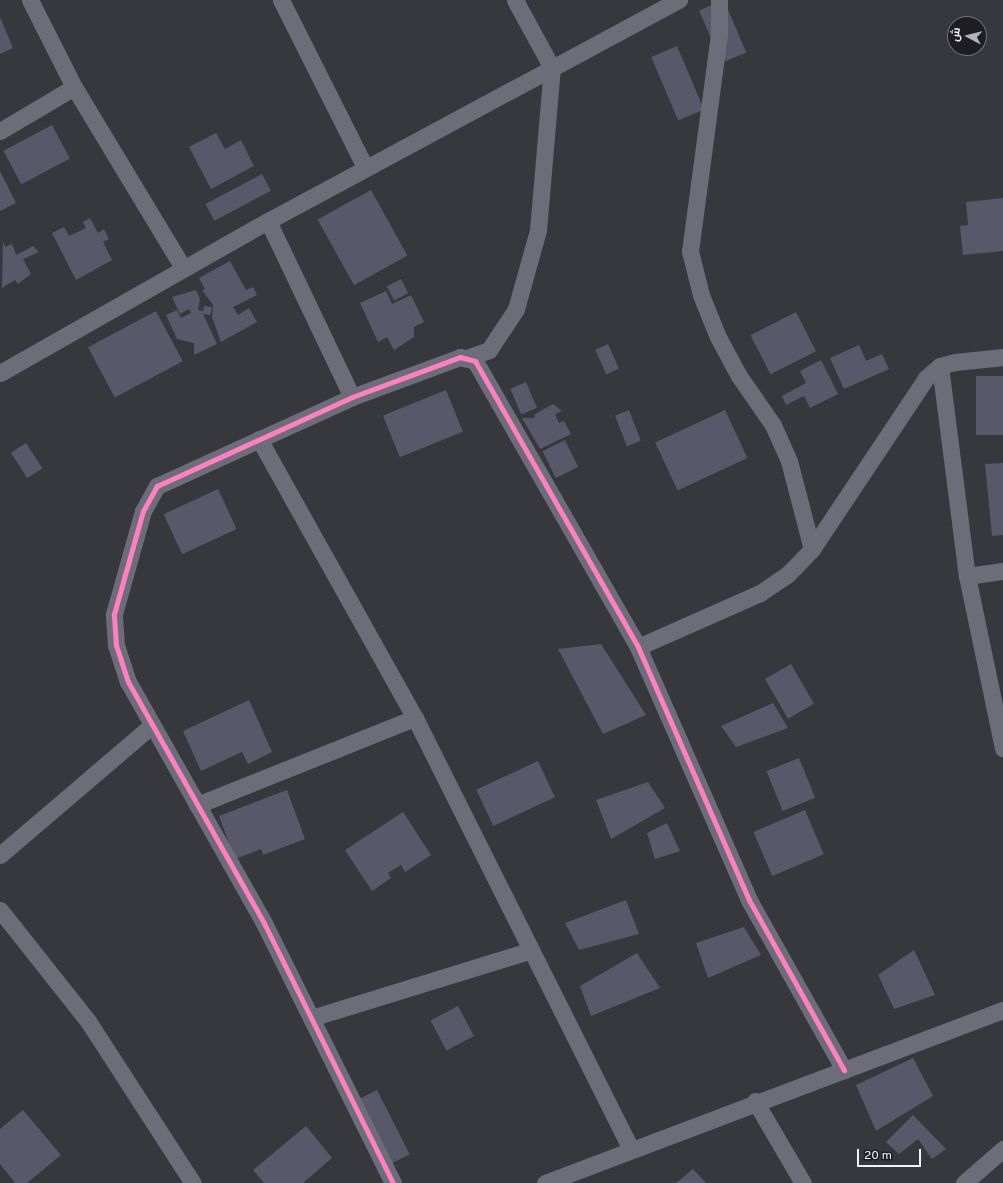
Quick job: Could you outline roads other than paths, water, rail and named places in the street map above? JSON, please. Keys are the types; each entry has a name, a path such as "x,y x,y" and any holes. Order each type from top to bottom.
{"street":[{"path":"30,0 74,88 182,268"},
{"path":"281,0 365,167"},
{"path":"393,1183 264,923 151,726 128,682 116,645 114,614 143,511 157,486 352,397 460,356 469,357 489,350 516,309 538,230 552,68 515,0"},
{"path":"0,373 182,268 365,167 679,0"},
{"path":"719,0 718,42 690,251 701,295 718,337 739,376 773,425 789,461 812,549"},
{"path":"0,131 74,88"},
{"path":"268,221 352,397"},
{"path":"469,357 479,368 638,647 750,900 844,1070"},
{"path":"638,647 760,593 787,575 812,549 926,378 940,366 1003,357"},
{"path":"940,366 967,576 1003,748"},
{"path":"259,439 415,718 529,951 630,1148"},
{"path":"967,576 1003,571"},
{"path":"197,805 415,718"},
{"path":"0,855 151,726"},
{"path":"0,910 88,1020 193,1183"},
{"path":"311,1018 529,951"},
{"path":"545,1183 630,1148 1003,1010"},
{"path":"755,1101 803,1183"},
{"path":"964,1183 1003,1149"}]}
